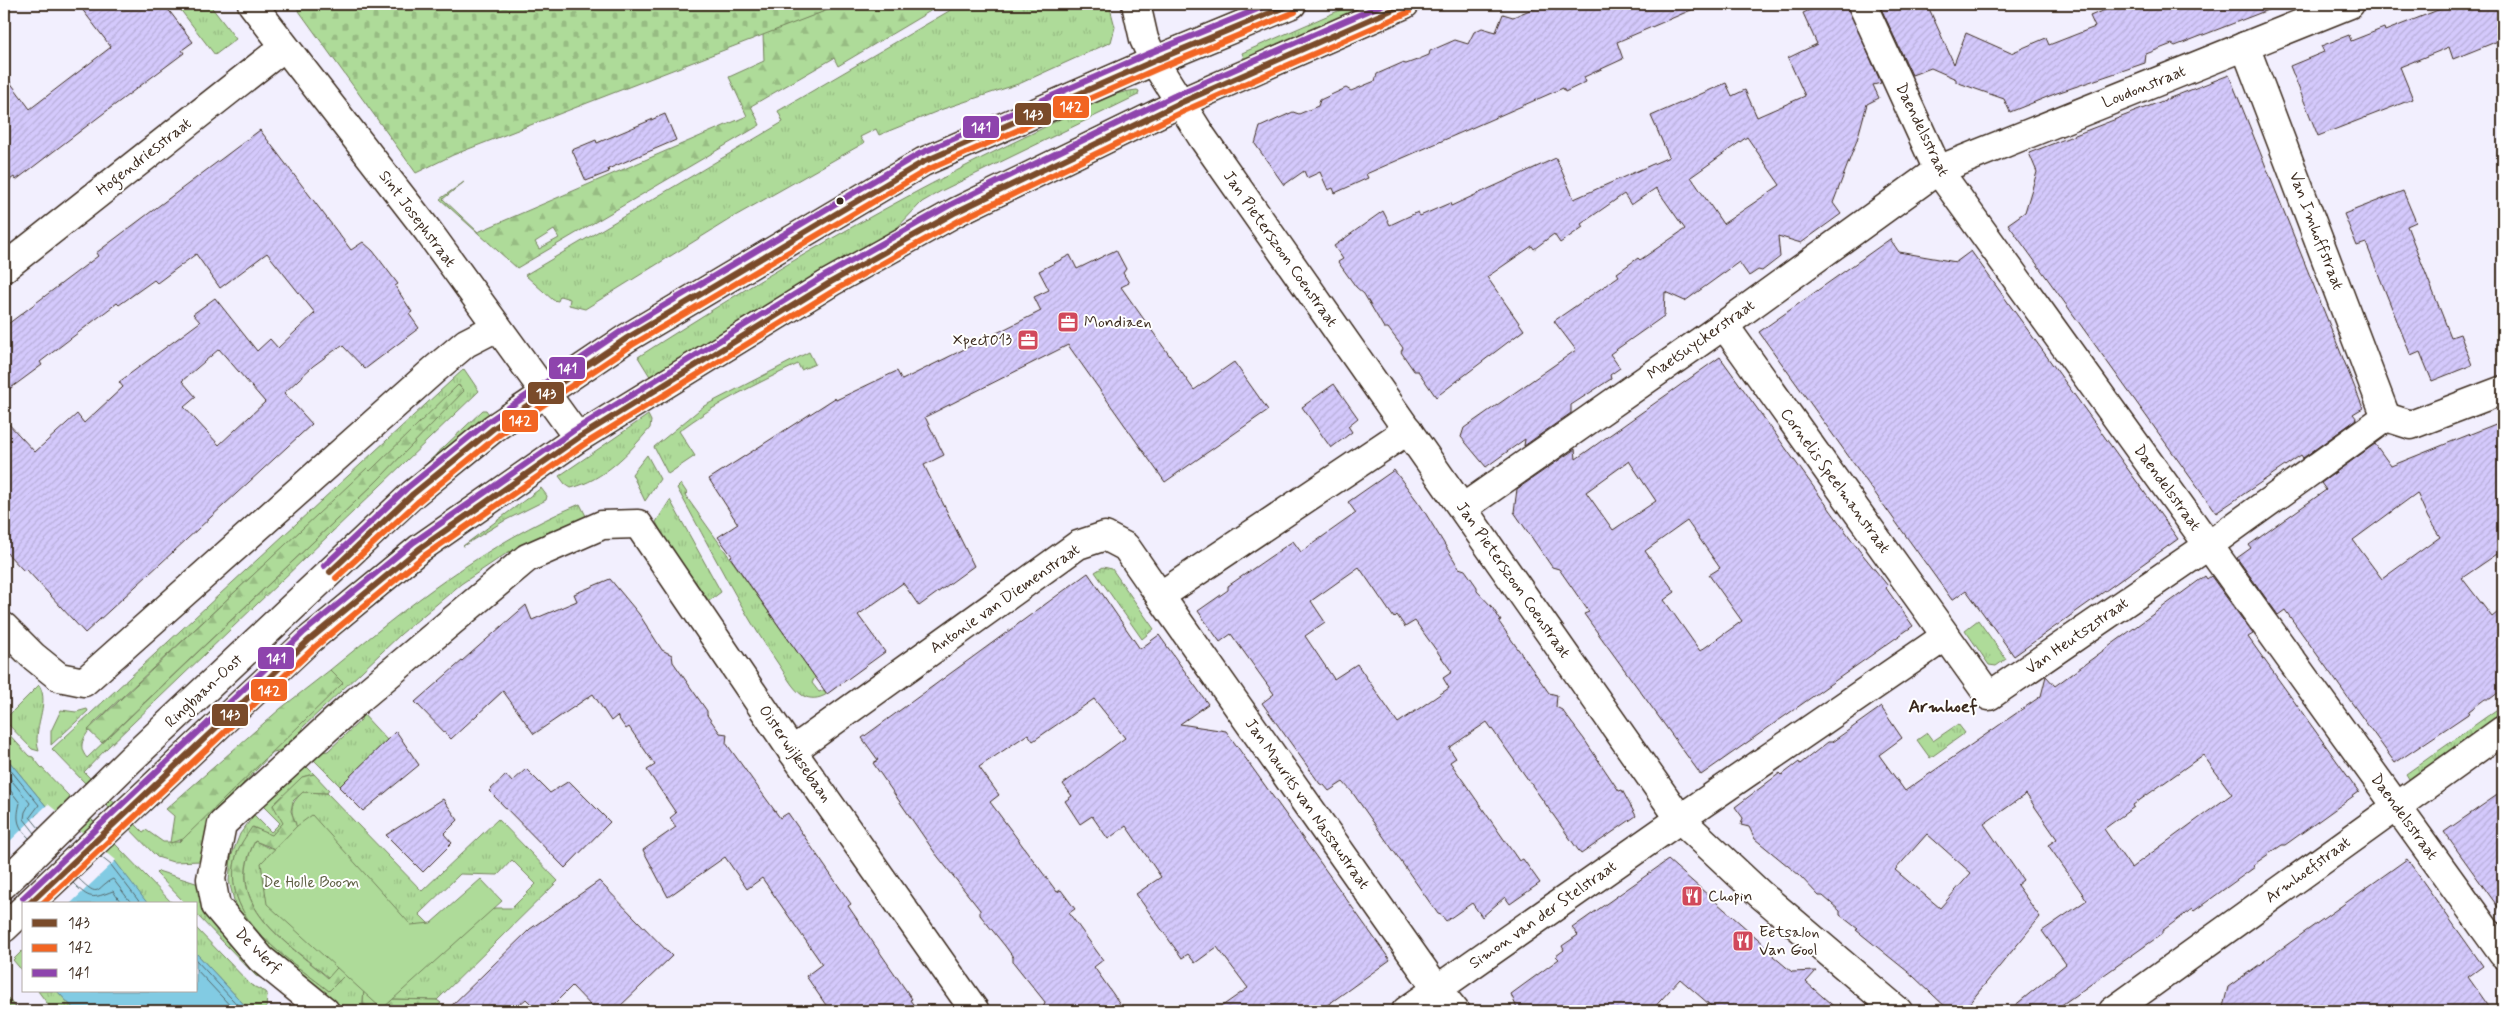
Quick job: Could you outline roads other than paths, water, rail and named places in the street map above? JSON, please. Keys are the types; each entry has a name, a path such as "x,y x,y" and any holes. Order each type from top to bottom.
{"street":[{"name":"Sint Josephstraat","path":"252,4 428,232 578,438"},
{"path":"1136,4 1144,39 1154,61 1180,103"},
{"name":"Ringbaan-Oost","path":"4,884 130,760 413,494 494,428 627,338 923,162 1154,61 1292,4"},
{"path":"31,902 309,640 419,549 578,438 798,302 956,212 1180,103 1405,4"},
{"name":"Daendelsstraat","path":"1862,4 1938,170 2503,954"},
{"name":"Loudonstraat","path":"1938,170 2350,4"},
{"name":"Van Imhoffstraat","path":"2245,46 2386,417"},
{"name":"Hogendriesstraat","path":"4,268 284,47"},
{"name":"Jan Pieterszoon Coenstraat","path":"1180,103 1680,819 1760,894 1898,1011"},
{"name":"Maetsuyckerstraat","path":"1463,508 1724,325 1938,170"},
{"name":"Cornelis Speelmanstraat","path":"1724,325 1946,636"},
{"path":"4,627 32,656 59,677 84,682 434,370 466,343 497,327"},
{"path":"2386,417 2411,425 2503,390"},
{"name":"Van Heutszstraat","path":"1946,636 1989,696 2208,545 2386,417"},
{"path":"1160,596 1408,430"},
{"name":"Oisterwijksebaan","path":"211,878 222,824 358,700 527,558 602,525 638,524 792,751 975,1011"},
{"name":"Antonie van Diemenstraat","path":"792,751 1078,545 1105,536 1126,547 1160,596"},
{"name":"Jan Maurits van Nassaustraat","path":"1160,596 1437,989 1456,1011"},
{"path":"1680,819 1946,636"},
{"name":"Armhoefstraat","path":"2112,1011 2503,730"},
{"name":"Simon van der Stelstraat","path":"1406,1011 1680,819"},
{"name":"De Werf","path":"211,878 216,906 261,958 325,1011"},
{"path":"4,928 22,911"}],"water":[{"path":"4,755 46,806 115,861 146,902 22,902 22,904 4,901","holes":["40,812 100,875 95,879 35,816"]},
{"path":"198,955 250,1011 76,1011 58,992 198,992"}],"place":[{"name":"Mondiaen","path":"1068,322"},
{"name":"Xpect013","path":"1028,340"},
{"name":"Chopin","path":"1692,896"},
{"name":"Eetsalon Van Gool","path":"1743,941"}],"district":[{"name":"Armhoef","path":"1943,707"}],"park label":[{"name":"De Holle Boom","path":"311,882"}]}
